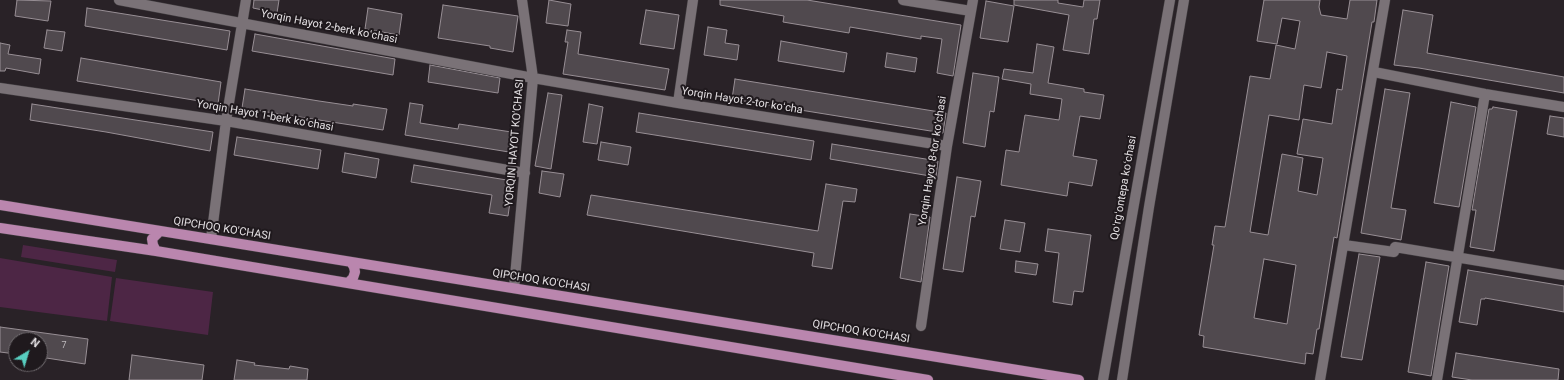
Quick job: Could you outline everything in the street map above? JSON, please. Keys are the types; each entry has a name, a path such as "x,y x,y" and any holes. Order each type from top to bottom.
{"main road":[{"name":"QIPCHOQ KO'CHASI","path":"0,205 1079,380"},
{"path":"0,228 156,250 928,380"},
{"path":"156,250 152,239 160,231"},
{"path":"348,283 353,278 355,272 351,262"}],"street":[{"name":"Yorqin Hayot 2-berk koʻchasi","path":"119,0 534,78"},
{"path":"211,239 226,121 246,0"},
{"name":"YORQIN HAYOT KO'CHASI","path":"514,288 534,78 522,0"},
{"path":"678,103 693,0"},
{"path":"903,0 971,11"},
{"name":"Yorqin Hayot 8-tor koʻchasi","path":"921,326 947,146 973,0"},
{"name":"Qoʻrgʻontepa koʻchasi","path":"1103,380 1170,0"},
{"path":"1122,380 1149,207 1184,0"},
{"path":"1320,380 1374,72 1385,0"},
{"path":"1374,72 1485,94 1564,107"},
{"name":"Yorqin Hayot 2-tor koʻcha","path":"534,78 678,103 947,146"},
{"name":"Yorqin Hayot 1-berk koʻchasi","path":"0,88 226,121 525,173"},
{"path":"1437,380 1485,94"},
{"path":"1344,244 1394,252 1395,247 1564,275"}],"shaded area":[{"path":"23,245 117,260 115,272 21,257"},
{"path":"0,258 112,277 107,321 0,307"},
{"path":"116,278 213,292 208,335 110,321"}],"building":[{"path":"17,0 51,1 48,21 15,16"},
{"path":"254,0 279,0 277,13 253,8"},
{"path":"549,0 571,4 568,26 546,23"},
{"path":"720,0 807,0 961,25 953,76 937,73 942,39 921,36 921,39 850,27 849,33 783,22 784,16 720,5"},
{"path":"1014,0 1058,0 1058,3 1083,7 1084,0 1100,0 1097,19 1094,19 1089,54 1063,50 1069,15 1014,5"},
{"path":"1264,0 1320,0 1319,7 1321,15 1347,19 1350,0 1377,0 1374,22 1372,22 1337,238 1334,237 1319,329 1317,329 1313,354 1306,353 1305,364 1203,347 1204,336 1199,335 1214,245 1212,245 1215,226 1225,227 1250,76 1270,79 1276,45 1295,49 1300,21 1282,18 1277,44 1257,41","holes":["1327,52 1347,56 1342,90 1337,89 1332,124 1303,119 1297,154 1323,158 1317,195 1298,191 1303,158 1282,154 1268,235 1250,232 1269,115 1299,120 1304,85 1321,88","1264,259 1296,265 1287,324 1254,318"]},
{"path":"986,1 1014,6 1008,42 980,38"},
{"path":"443,5 518,16 513,52 490,48 490,46 438,38"},
{"path":"87,8 230,31 227,50 85,26"},
{"path":"368,8 402,14 399,35 365,29"},
{"path":"646,10 679,15 674,49 640,44"},
{"path":"1403,10 1433,15 1427,53 1564,77 1564,93 1394,65"},
{"path":"708,27 727,30 725,43 739,45 737,60 704,55"},
{"path":"47,30 65,32 62,51 44,48"},
{"path":"567,30 581,32 578,54 669,69 665,90 563,74 568,42 565,42"},
{"path":"255,34 395,59 393,75 252,51"},
{"path":"781,41 847,53 844,72 778,61"},
{"path":"0,43 10,45 8,54 41,59 39,74 6,68 5,71 0,71"},
{"path":"1037,44 1054,47 1048,83 1084,89 1084,92 1104,95 1100,119 1080,116 1073,156 1097,160 1092,186 1069,182 1067,196 1001,185 1006,150 1019,152 1025,115 1059,120 1062,99 1030,94 1031,84 1002,79 1004,69 1033,73"},
{"path":"887,53 917,58 915,72 885,67"},
{"path":"81,58 221,82 218,104 77,81"},
{"path":"430,65 500,78 498,93 428,82"},
{"path":"973,73 999,77 994,112 990,111 985,147 963,143"},
{"path":"735,79 946,113 943,133 732,99"},
{"path":"245,89 353,106 353,104 387,109 383,130 242,108"},
{"path":"1385,89 1410,93 1391,208 1406,210 1401,240 1361,233"},
{"path":"548,93 562,95 551,169 535,166"},
{"path":"1451,102 1476,107 1459,207 1434,203"},
{"path":"410,103 423,105 420,123 458,129 459,124 518,133 515,153 405,135"},
{"path":"32,104 213,132 210,151 30,120"},
{"path":"589,104 603,107 597,144 583,142"},
{"path":"1493,107 1517,111 1494,251 1470,247 1476,210 1472,210 1489,109 1492,109"},
{"path":"639,113 814,141 811,160 636,132"},
{"path":"1550,116 1564,118 1564,137 1547,134"},
{"path":"237,137 321,150 318,169 234,155"},
{"path":"601,142 631,147 628,165 598,160"},
{"path":"832,144 938,161 936,177 830,159"},
{"path":"345,153 379,159 376,178 342,172"},
{"path":"414,165 513,181 508,216 489,213 492,195 411,182"},
{"path":"542,171 564,174 560,197 539,193"},
{"path":"957,177 981,181 975,217 971,216 963,272 943,269"},
{"path":"826,184 857,189 855,202 843,201 832,269 812,266 814,253 587,215 591,195 818,231"},
{"path":"910,214 930,217 921,282 900,278"},
{"path":"1005,220 1025,223 1020,252 1000,249"},
{"path":"1048,229 1091,235 1083,292 1074,291 1072,305 1053,302 1059,253 1045,251"},
{"path":"1359,254 1380,257 1362,360 1341,357"},
{"path":"1016,261 1038,264 1036,275 1015,272"},
{"path":"1426,262 1449,266 1431,376 1408,372"},
{"path":"1468,270 1564,286 1564,312 1485,298 1481,299 1477,325 1459,322"},
{"path":"0,327 37,332 8,332 8,353 0,352"},
{"path":"48,334 88,339 85,364 48,358"},
{"path":"1456,353 1559,369 1558,380 1472,380 1452,377"},
{"path":"132,355 204,365 202,380 129,380"},
{"path":"237,360 255,363 254,365 289,369 290,366 308,369 307,380 234,380"}]}
